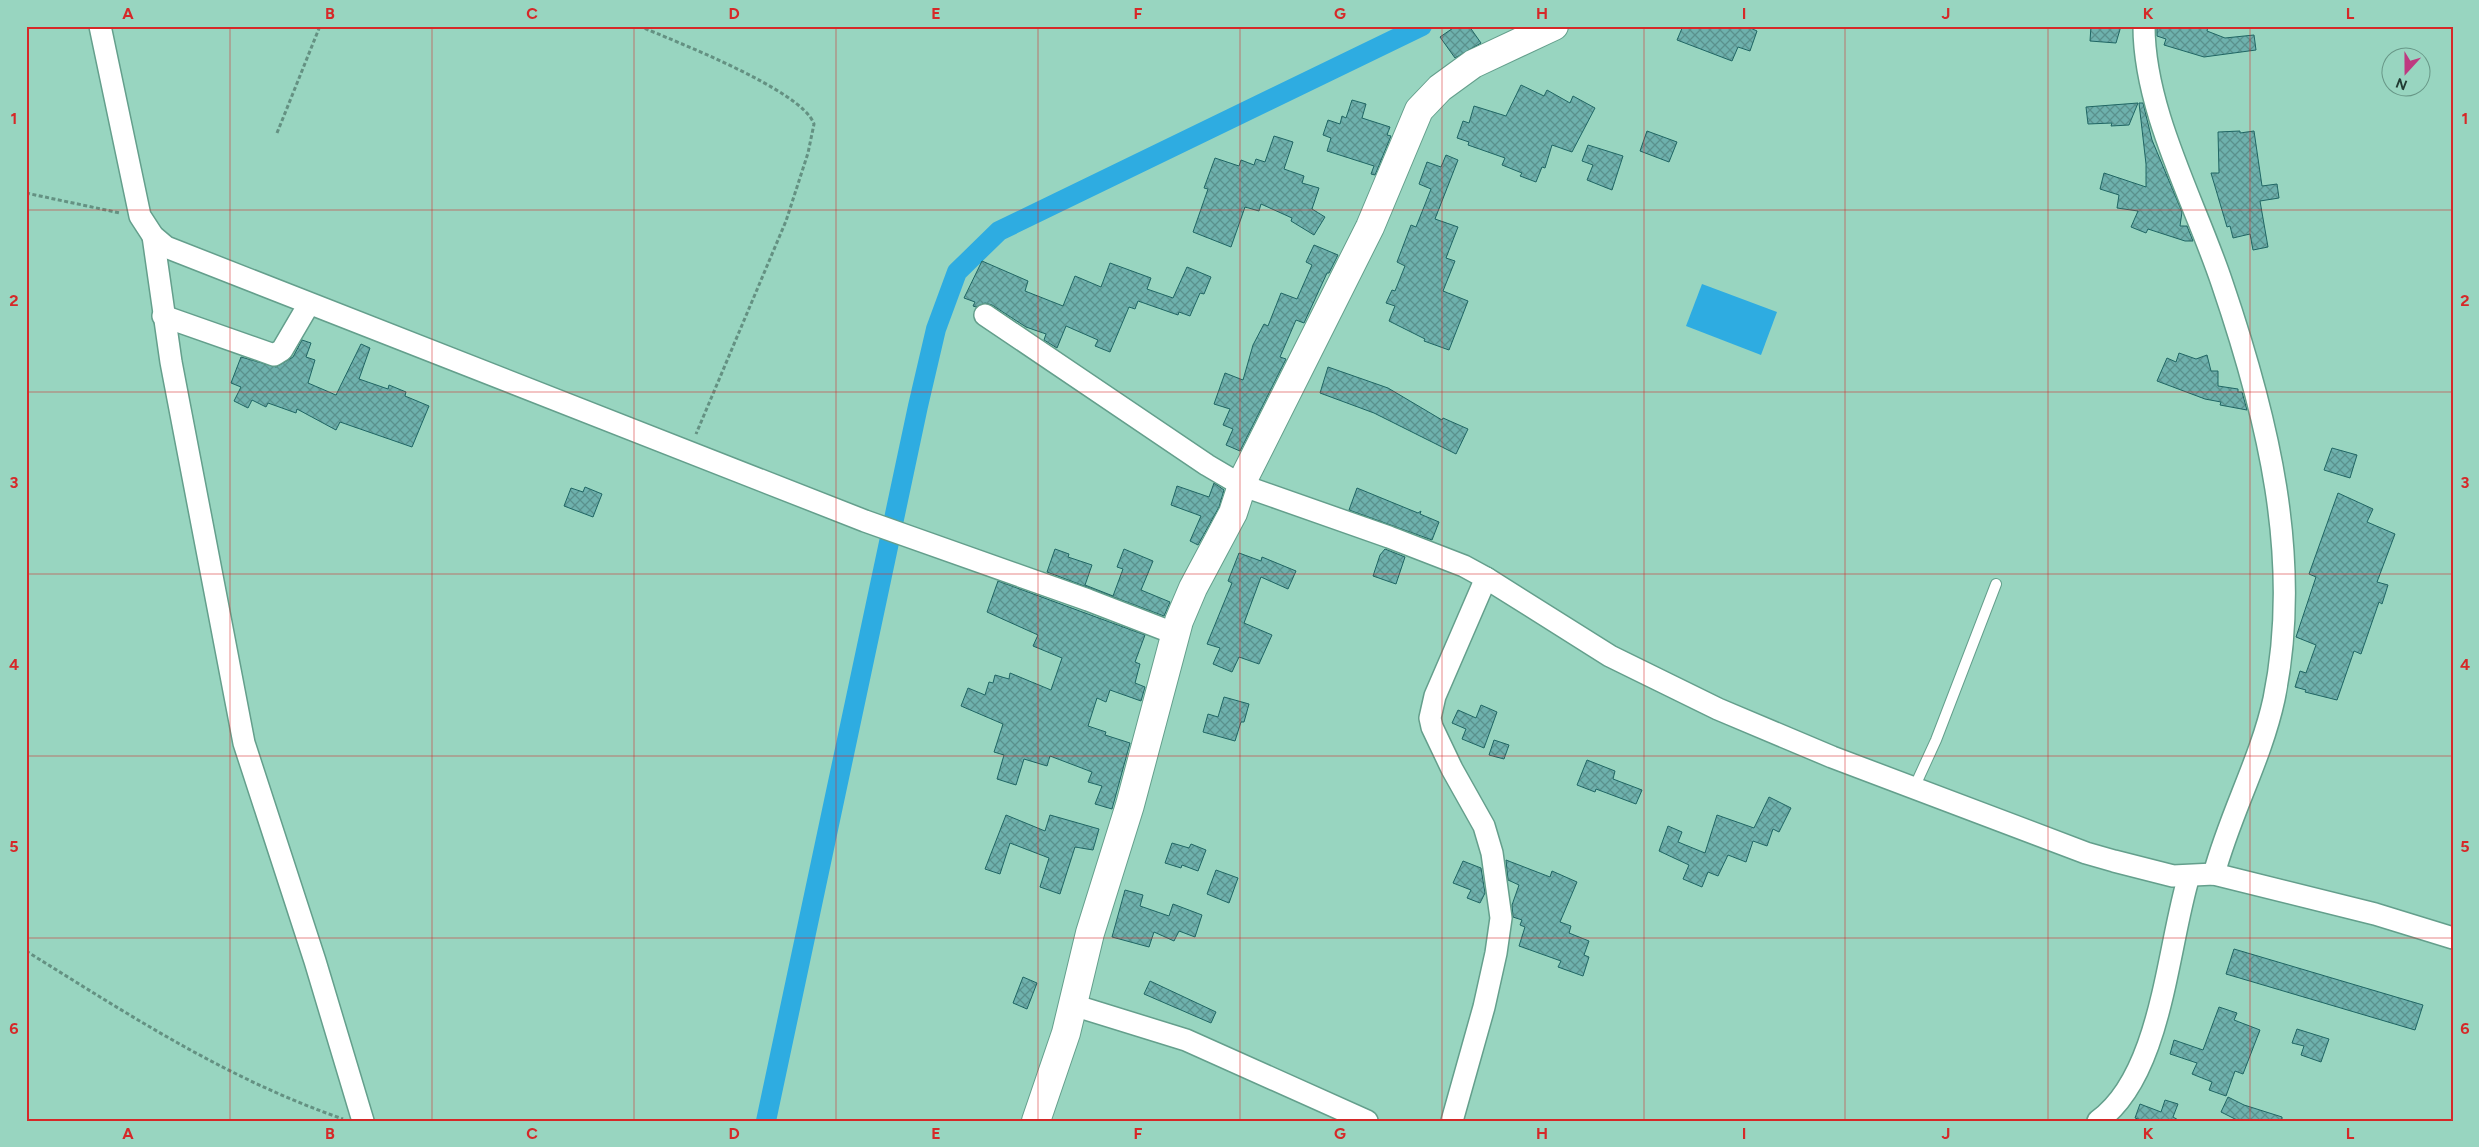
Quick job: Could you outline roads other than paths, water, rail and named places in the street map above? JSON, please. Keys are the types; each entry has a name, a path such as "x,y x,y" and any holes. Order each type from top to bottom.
{"street":[{"path":"100,26 140,216 153,236 166,247 865,521 1176,634"},
{"path":"1036,1121 1056,1065 1090,934 1130,806 1179,621 1193,588 1233,513 1241,485 1370,226 1420,110 1440,88 1473,64 1554,26"},
{"path":"2144,26 2144,49 2148,79 2179,176 2215,261 2257,395 2276,488 2284,555 2284,610 2274,698 2262,742 2226,832 2214,874"},
{"path":"153,236 163,316 244,743 316,961 363,1121"},
{"path":"163,316 274,355 282,350 309,304"},
{"path":"985,315 1241,485 1389,537 1456,563 1486,578 1592,646 1633,668 1769,732 2086,853 2159,873 2188,876 2214,874 2375,914 2453,938"},
{"path":"1452,1121 1484,1008 1496,953 1501,918 1492,853 1484,826 1448,761 1432,727 1430,718 1435,696 1486,578"},
{"path":"2098,1121 2119,1103 2128,1090 2149,1041 2188,876"},
{"path":"1073,1005 1186,1040 1367,1121"}],"lane":[{"path":"1914,788 1936,740 1996,584"}],"water":[{"path":"1702,284 1777,312 1761,355 1686,326"}],"waterway":[{"path":"766,1121 918,406 936,329 957,272 999,231 1422,26"}]}
